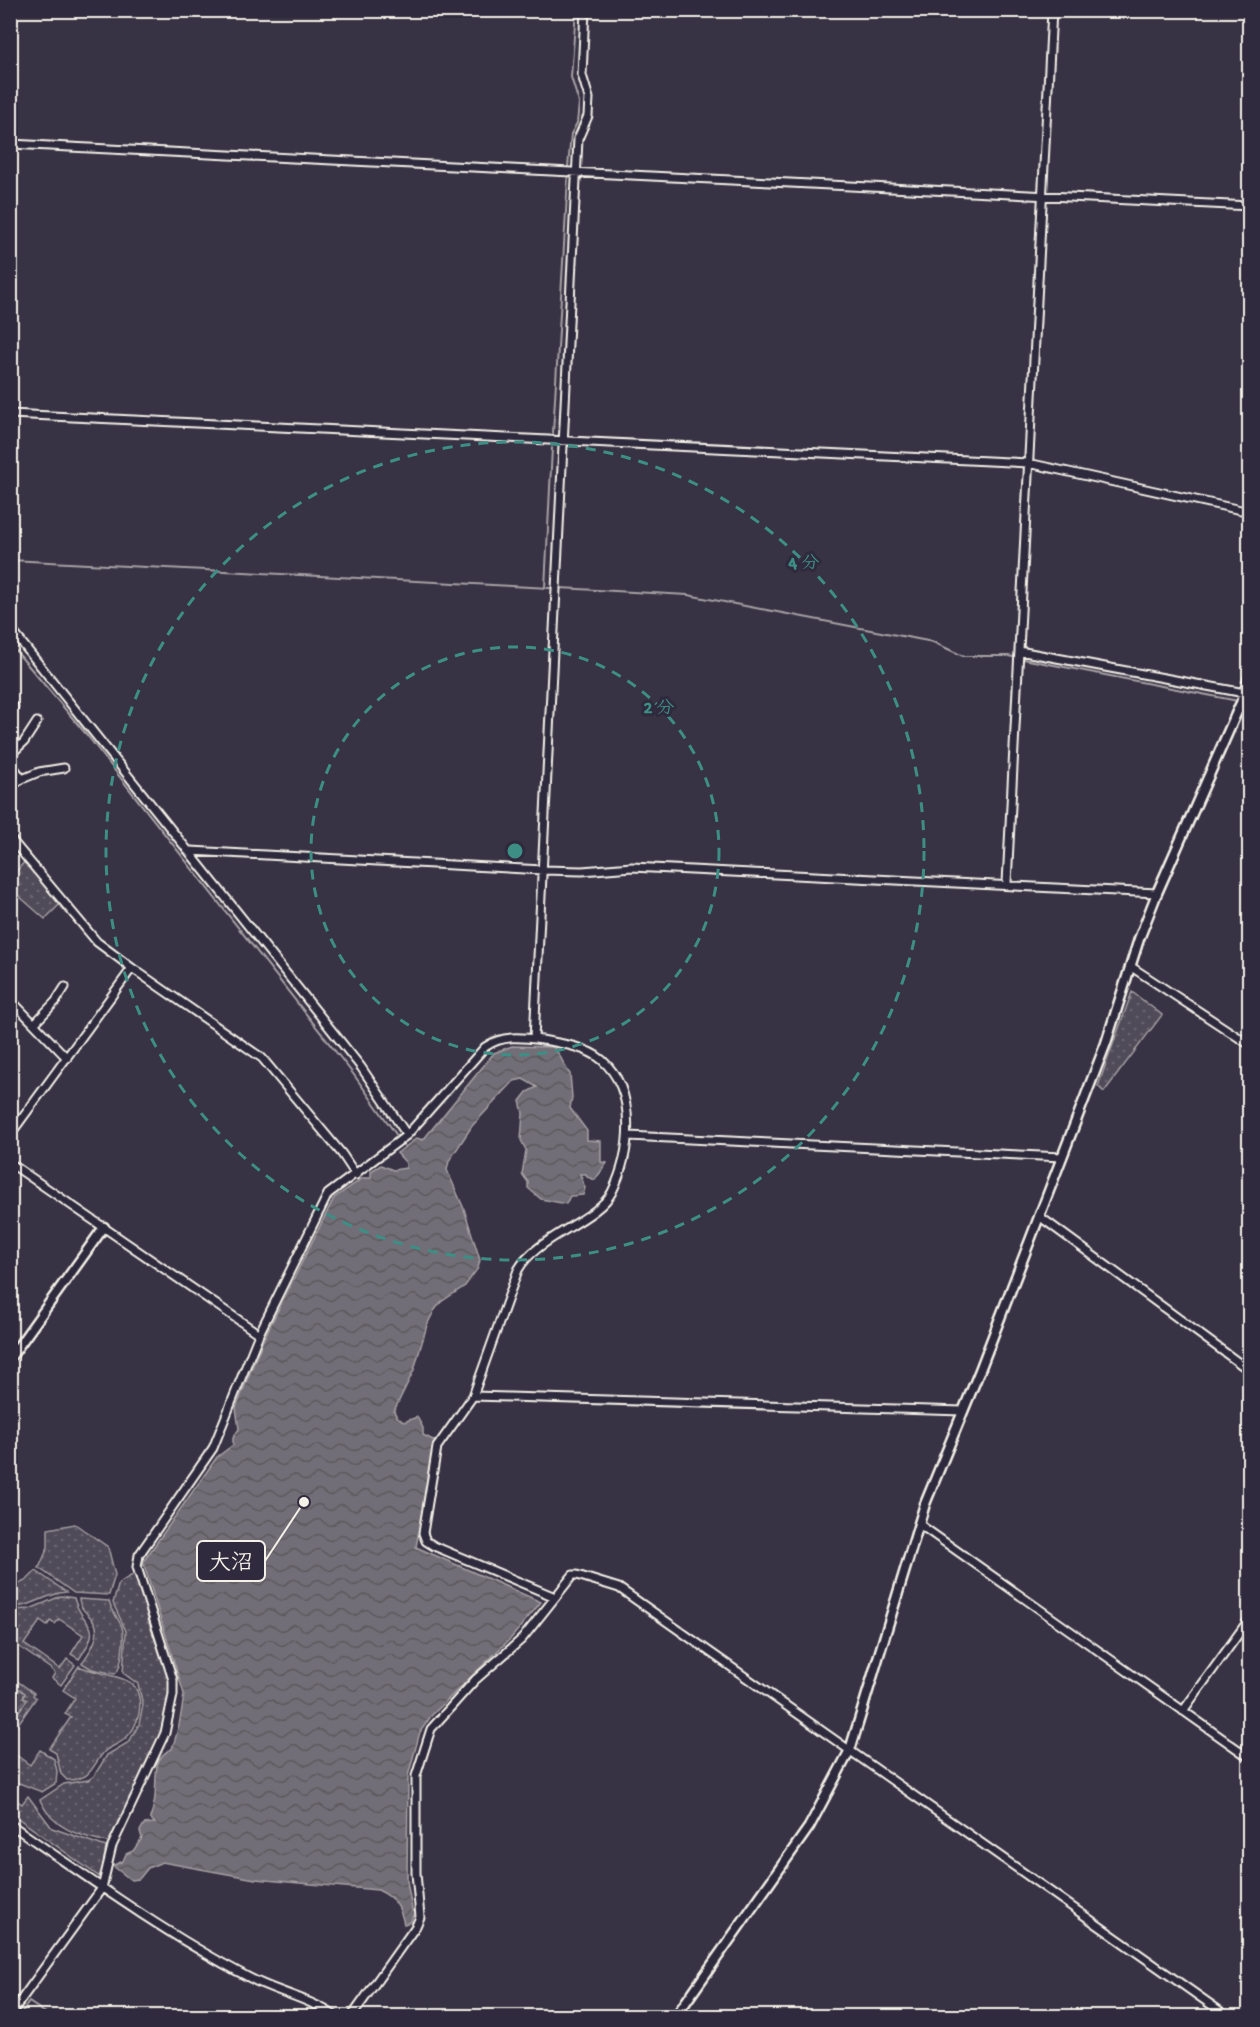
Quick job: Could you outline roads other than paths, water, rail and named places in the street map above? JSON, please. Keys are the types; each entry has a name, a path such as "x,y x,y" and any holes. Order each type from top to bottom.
{"street":[{"path":"534,1039 576,171 578,139 588,116 589,98 582,75 585,10"},
{"path":"1007,883 1052,10"},
{"path":"10,144 1250,206"},
{"path":"10,414 1028,463 1250,512"},
{"path":"10,628 361,1067 403,1139"},
{"path":"1018,656 1243,699 1250,711"},
{"path":"676,2016 809,1827 850,1750 919,1524 1106,1043 1156,893 1243,699 1250,670"},
{"path":"10,755 24,742 37,722"},
{"path":"10,762 22,779"},
{"path":"10,788 39,771 64,768"},
{"path":"10,838 97,942 261,1058 342,1154 356,1175"},
{"path":"190,851 543,870 582,871 632,867 1007,883 1156,893"},
{"path":"1130,966 1250,1045"},
{"path":"10,1135 132,968"},
{"path":"35,1023 56,1002 65,987"},
{"path":"10,999 67,1059"},
{"path":"10,2015 102,1888 112,1846 165,1733 173,1695 173,1680 138,1560 213,1448 259,1334 328,1194 403,1139 485,1047 495,1040 506,1038 561,1043 600,1058 609,1067 626,1101 628,1136 618,1178 606,1201 530,1254 523,1262 473,1396 437,1447 424,1523 426,1541 555,1597"},
{"path":"628,1136 1062,1157"},
{"path":"10,1163 259,1334"},
{"path":"1039,1216 1250,1371"},
{"path":"10,1358 104,1227"},
{"path":"473,1396 963,1411"},
{"path":"919,1524 1250,1758"},
{"path":"352,2016 420,1917 416,1874 416,1776 431,1729 475,1680 522,1639 573,1575 619,1588 1227,2016"},
{"path":"1183,1711 1250,1618"},
{"path":"10,1824 154,1924 250,1979 324,2009 334,2016"}],"water":[{"path":"512,1046 553,1047 556,1050 570,1074 572,1097 570,1108 587,1131 587,1140 601,1141 601,1162 607,1163 595,1180 587,1177 586,1174 580,1174 585,1188 583,1195 570,1196 566,1204 541,1199 528,1188 528,1182 522,1174 526,1150 521,1140 523,1113 520,1101 527,1092 537,1087 523,1079 514,1081 472,1126 449,1161 447,1170 464,1209 480,1260 478,1268 465,1286 441,1302 434,1311 427,1325 414,1370 394,1411 397,1417 404,1422 417,1417 423,1428 423,1435 435,1441 416,1547 541,1602 512,1637 431,1716 420,1732 408,1776 407,1881 413,1915 411,1922 404,1924 396,1903 378,1890 255,1879 162,1862 148,1868 139,1879 131,1880 113,1866 123,1861 126,1854 133,1851 142,1838 140,1831 144,1824 155,1823 150,1818 155,1797 157,1766 162,1756 172,1749 180,1722 184,1694 143,1562 217,1457 233,1445 233,1438 239,1429 236,1408 263,1340 334,1198 363,1178 371,1178 371,1171 381,1165 393,1170 406,1168 406,1163 397,1153 417,1138 423,1140 494,1053"}],"waterway":[{"path":"568,167 571,134 577,123 579,103 571,77 576,10"},
{"path":"553,433 568,177"},
{"path":"545,588 552,448"},
{"path":"10,560 550,588"},
{"path":"560,588 688,595 933,642 963,656 1008,656 1238,701"},
{"path":"10,644 86,734 354,1075 405,1147"},
{"path":"19,2016 29,2002 50,2016"}],"place":[{"name":"大沼","path":"304,1502"}]}
